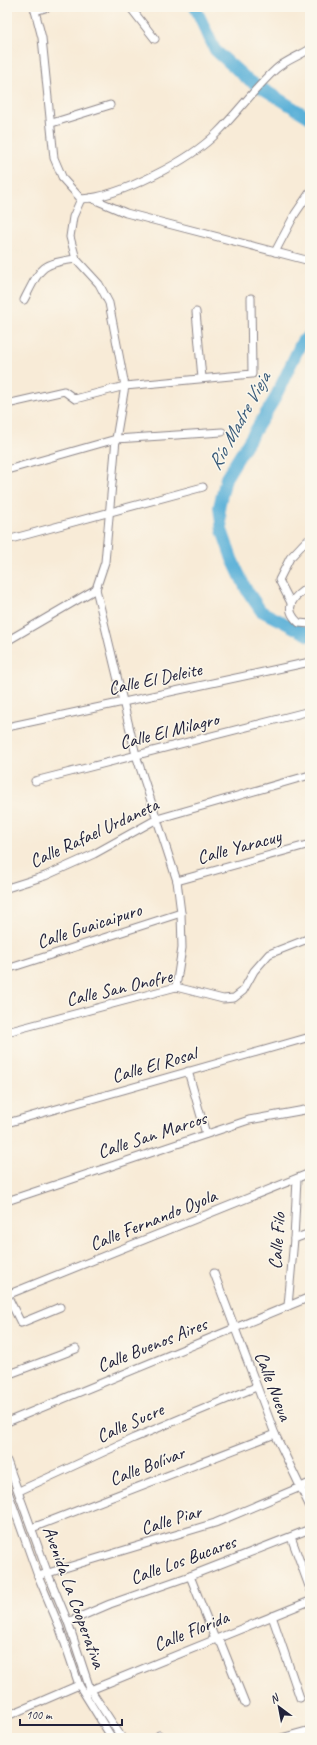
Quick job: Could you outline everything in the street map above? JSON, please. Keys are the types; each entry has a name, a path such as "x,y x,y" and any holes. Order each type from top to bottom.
{"street":[{"path":"49,7 35,9 42,38 52,123 54,158 63,179 81,199"},
{"path":"130,7 155,39"},
{"path":"81,199 91,198 140,182 188,157 218,133 277,68 310,49"},
{"path":"52,123 110,105"},
{"path":"275,252 295,214 310,192"},
{"path":"91,198 126,213 310,261"},
{"path":"81,199 73,217 70,237 76,259 99,284 109,303 125,386 116,439 111,510 105,562 96,589 122,703 136,755 177,881 181,913 182,948 176,987"},
{"path":"24,300 36,277 44,268 53,262 76,259"},
{"path":"7,404 64,391 75,399 125,386 252,374 251,298"},
{"path":"196,312 202,378"},
{"path":"7,470 116,439 222,432"},
{"path":"7,540 111,510 203,487"},
{"path":"291,603 279,580 290,558 306,541"},
{"path":"310,586 300,592 291,603 290,612 294,619 299,623 310,623"},
{"path":"7,641 96,589"},
{"name":"Calle El Deleite","path":"7,727 310,662"},
{"name":"Calle El Milagro","path":"35,781 310,711"},
{"name":"Calle Rafael Urdaneta","path":"7,888 45,876 87,857 157,819 310,775"},
{"name":"Calle Yaracuy","path":"177,881 310,844"},
{"name":"Calle Guaicaipuro","path":"7,969 181,913"},
{"name":"Calle San Onofre","path":"7,1032 176,987 223,999 234,998 243,991 254,972 269,954 310,938"},
{"name":"Calle El Rosal","path":"7,1123 310,1037"},
{"path":"188,1072 206,1134"},
{"name":"Calle San Marcos","path":"7,1201 249,1120 310,1109"},
{"name":"Calle Fernando Oyola","path":"7,1295 310,1173"},
{"name":"Calle Filo","path":"288,1306 294,1239 296,1179"},
{"path":"294,1239 310,1233"},
{"name":"Calle Nueva","path":"214,1273 275,1434 310,1507"},
{"path":"7,1295 21,1323 60,1307"},
{"name":"Calle Buenos Aires","path":"7,1422 310,1297"},
{"path":"7,1375 76,1349"},
{"name":"Calle Sucre","path":"19,1491 134,1438 256,1387"},
{"name":"Calle Bolívar","path":"32,1528 275,1434"},
{"name":"Avenida La Cooperativa","path":"7,1461 48,1574 68,1622 87,1691 112,1738"},
{"name":"Calle Piar","path":"38,1576 214,1523 310,1483"},
{"name":"Avenida La Cooperativa","path":"7,1489 38,1576 59,1626 79,1685 87,1691 122,1738"},
{"name":"Calle Los Bucares","path":"68,1622 110,1604 190,1576 310,1529"},
{"path":"291,1537 310,1589"},
{"path":"190,1576 215,1639 221,1643 245,1703"},
{"name":"Calle Florida","path":"87,1691 310,1601"},
{"path":"272,1616 300,1698"},
{"path":"7,1716 79,1685"},
{"path":"282,1738 310,1730"}],"waterway":[{"name":"Río Madre Vieja","path":"195,7 215,50 247,79 310,118"},
{"name":"Río Madre Vieja","path":"310,335 302,341 274,400 226,478 219,507 222,530 232,559 246,589 261,611 310,636"}]}
